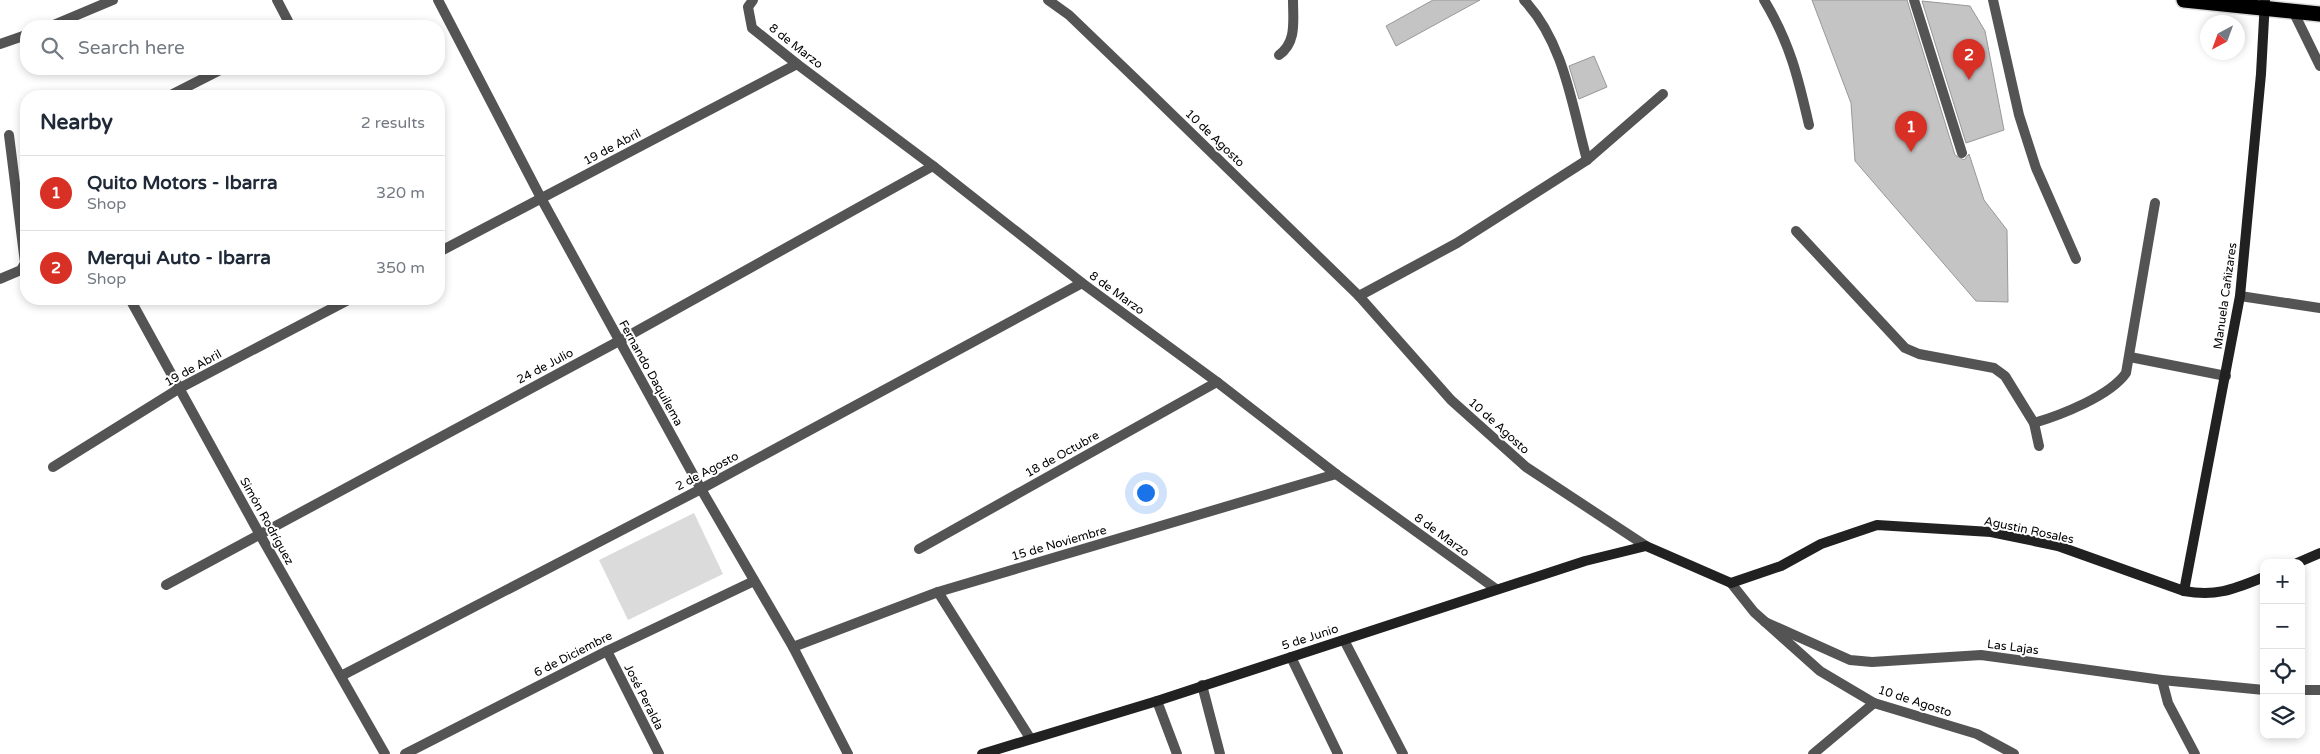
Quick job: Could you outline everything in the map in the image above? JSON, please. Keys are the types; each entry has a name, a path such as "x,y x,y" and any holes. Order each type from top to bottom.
{"highway":[{"path":"2184,0 2264,4 2293,11 2320,14"}],"street":[{"path":"65,20 113,0"},
{"path":"277,0 287,20"},
{"name":"Fernando Daquilema","path":"438,0 619,341 701,489 793,647 848,754"},
{"name":"8 de Marzo","path":"752,0 748,7 752,28 797,64 933,166 1082,283 1217,382 1336,474 1496,589"},
{"name":"10 de Agosto","path":"1048,0 1069,15 1138,81 1358,296 1451,400 1526,467 1646,546 1731,583 1765,622 1820,671 1874,703 1977,734 2014,754"},
{"path":"1279,56 1287,50 1293,37 1293,0"},
{"path":"1524,0 1533,9 1557,51 1587,160"},
{"path":"1764,0 1784,36 1794,62 1810,125"},
{"path":"1914,0 1962,153"},
{"path":"1993,0 2019,115 2036,168 2076,259"},
{"name":"Manuela Cañizares","path":"2184,591 2240,296 2261,74 2264,4"},
{"path":"2293,11 2320,66"},
{"path":"0,44 20,37"},
{"name":"19 de Abril","path":"445,249 797,64"},
{"path":"181,90 210,75"},
{"path":"1358,296 1457,243 1587,160 1663,94"},
{"path":"9,134 20,223"},
{"name":"24 de Julio","path":"166,585 259,533 619,341 933,166"},
{"path":"2034,423 2058,416 2119,383 2126,373 2156,203"},
{"path":"1796,231 1905,348 1919,354 1994,368 2005,376 2034,423 2039,446"},
{"path":"0,279 20,270"},
{"name":"2 de Agosto","path":"341,676 701,489 1082,283"},
{"path":"2240,296 2320,308"},
{"name":"Simón Rodríguez","path":"133,305 259,533 385,754"},
{"name":"19 de Abril","path":"53,467 180,388 339,305"},
{"path":"2130,357 2226,376"},
{"name":"18 de Octubre","path":"919,549 1217,382"},
{"name":"15 de Noviembre","path":"793,647 938,592 1336,474"},
{"name":"Agustin Rosales","path":"1731,583 1781,566 1821,544 1878,525 1991,532 2058,546 2184,591 2204,594 2228,592 2260,579"},
{"name":"5 de Junio","path":"982,754 1157,701 1617,551 1646,546"},
{"path":"2305,560 2320,553"},
{"name":"6 de Diciembre","path":"404,754 607,651 754,581"},
{"path":"938,592 1030,738"},
{"name":"Las Lajas","path":"1765,622 1850,660 1872,662 1981,655 2162,680 2260,690"},
{"path":"1344,640 1403,754"},
{"name":"José Peralda","path":"607,651 659,754"},
{"path":"1291,657 1338,754"},
{"path":"2162,680 2168,703 2195,754"},
{"path":"1202,685 1220,754"},
{"path":"2305,690 2320,690"},
{"path":"1157,701 1178,754"},
{"path":"1813,754 1874,703"}],"shaded area":[{"path":"694,513 723,574 628,620 599,560"}],"building":[{"path":"1433,0 1480,0 1396,46 1386,26"},
{"path":"1812,0 1907,0 1955,155 1964,160 1969,154 1984,200 2007,230 2008,302 1976,301 1855,161 1851,103"},
{"path":"1922,1 1970,6 1985,31 2004,130 1966,143"},
{"path":"1594,56 1607,87 1579,99 1569,66"}],"place":[{"name":"Merqui Auto - Ibarra","path":"1969,80"},
{"name":"Quito Motors - Ibarra","path":"1911,152"}]}
